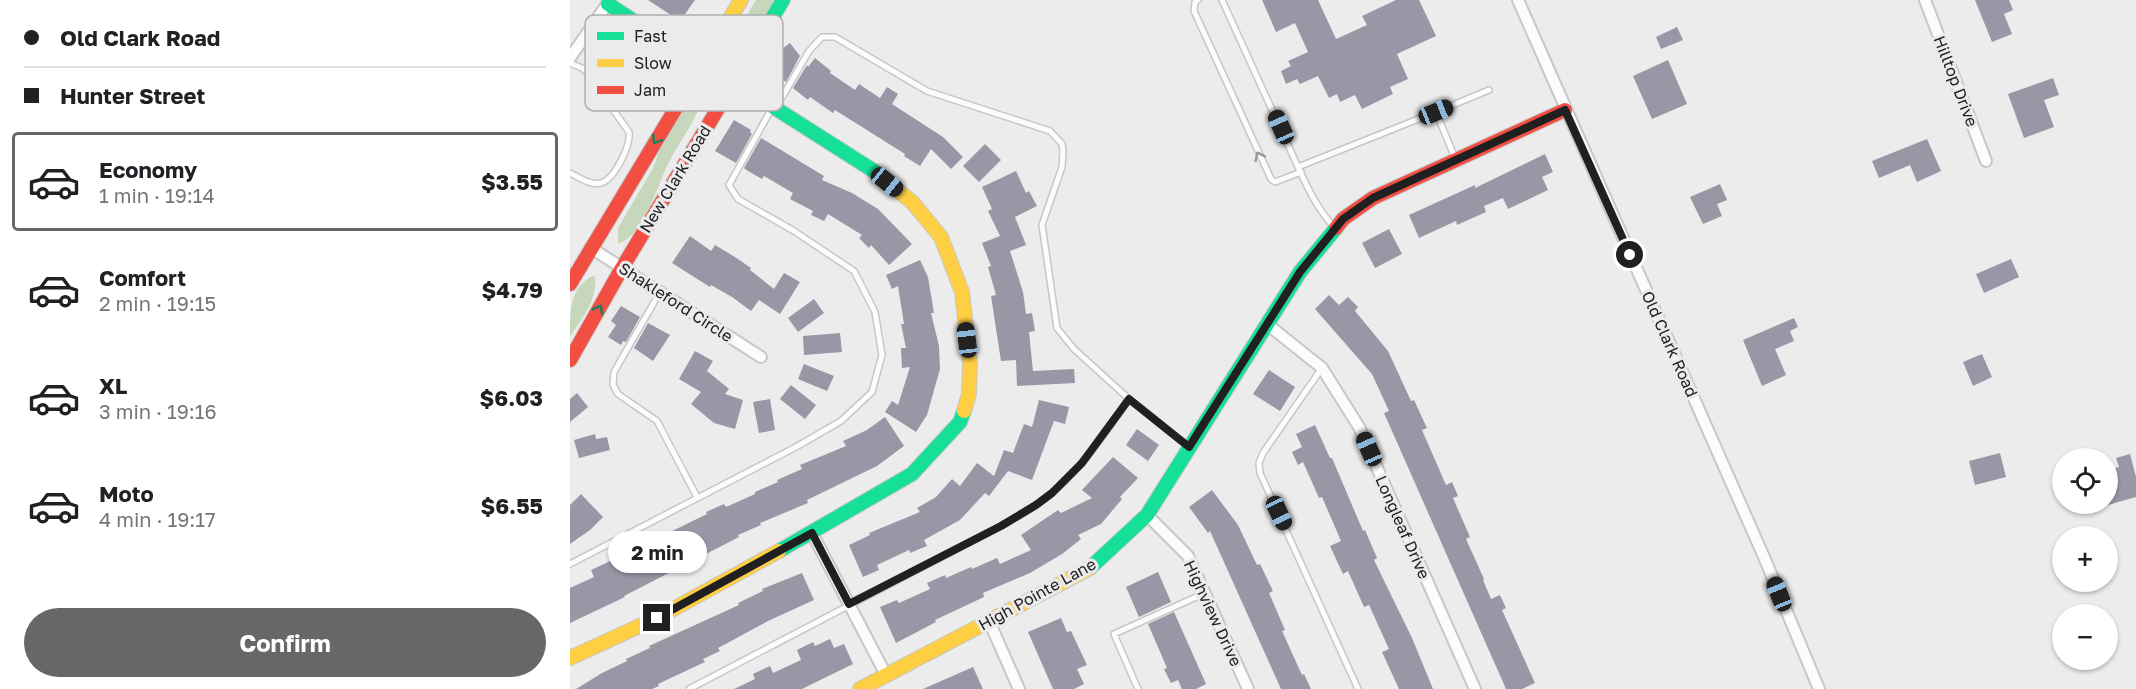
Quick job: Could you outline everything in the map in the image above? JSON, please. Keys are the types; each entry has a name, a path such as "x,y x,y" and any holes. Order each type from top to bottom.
{"street":[{"path":"732,15 741,0"},
{"name":"New Clark Road","path":"774,15 783,0"},
{"name":"Old Clark Road","path":"1518,0 1764,557 1819,689"},
{"name":"Hilltop Drive","path":"1925,0 1986,161"},
{"path":"600,15 609,2 628,15"},
{"path":"570,58 585,36"},
{"name":"High Pointe Lane","path":"860,689 1093,566 1146,515 1300,272 1343,219 1373,198 1565,110"},
{"path":"570,284 673,111"},
{"name":"New Clark Road","path":"570,360 622,268 717,111"},
{"path":"570,658 657,618 812,533 912,474 960,422 969,394 970,363 962,292 941,237 913,203 874,171 780,111"},
{"name":"Shakleford Circle","path":"591,248 761,357"},
{"name":"Longleaf Drive","path":"1267,324 1322,368 1359,427 1475,689"},
{"name":"Highview Drive","path":"1146,515 1188,556 1248,689"},
{"path":"812,533 886,675"},
{"path":"989,621 1019,689"}],"lane":[{"path":"1198,0 1194,11 1271,179 1275,182 1489,90"},
{"path":"1222,0 1320,211 1335,229"},
{"path":"783,93 809,51 822,37 835,37 927,91 1050,131 1062,144 1063,151 1062,167 1042,225 1054,320 1063,337 1129,399 1189,447"},
{"path":"570,63 585,70"},
{"path":"570,173 588,182 600,184 610,178 630,139 628,132 613,111"},
{"path":"570,564 796,447 841,421 872,392 882,355 875,312 854,271 794,231 738,199 729,185 772,111"},
{"path":"1436,112 1456,159"},
{"path":"660,292 614,372 613,385 618,394 657,421 697,497"},
{"path":"1322,368 1263,453 1259,463 1260,473 1358,689"},
{"path":"689,689 1001,526 1036,505 1052,493 1082,463 1129,399"},
{"path":"1138,689 1114,634 1205,593"}],"green space":[{"path":"756,0 774,0 765,15 747,15"},
{"path":"682,111 698,111 669,162 642,220 627,239 618,244 618,228 653,168 663,141"},
{"path":"592,276 595,277 594,294 584,316 570,337 570,317 575,294 579,287"}],"building":[{"path":"648,0 695,0 684,15 671,15"},
{"path":"1262,0 1318,0 1336,39 1367,25 1362,16 1396,0 1419,0 1436,36 1397,54 1408,79 1390,87 1393,94 1362,109 1355,95 1340,102 1337,94 1329,98 1318,76 1300,84 1297,79 1286,84 1281,71 1291,66 1288,61 1308,52 1295,23 1276,32"},
{"path":"1975,0 2009,0 2013,10 2004,14 2012,34 1992,42"},
{"path":"1677,27 1683,40 1661,49 1656,37"},
{"path":"790,43 800,56 786,82 783,80 783,48"},
{"path":"815,58 831,71 830,73 855,90 859,84 880,98 887,87 898,94 892,104 943,137 963,157 951,169 931,149 920,166 835,110 833,113 810,97 808,100 793,88 807,65 808,67"},
{"path":"1668,60 1687,104 1652,119 1633,76"},
{"path":"2053,78 2059,95 2044,100 2054,127 2024,138 2008,94"},
{"path":"734,120 751,130 752,134 736,163 715,151"},
{"path":"761,138 824,176 822,180 852,193 878,209 912,244 889,265 871,245 869,248 859,238 862,235 828,214 824,221 811,215 813,211 790,199 793,193 764,176 762,179 748,171 744,168"},
{"path":"1927,139 1941,171 1917,182 1910,165 1879,178 1872,161"},
{"path":"985,144 1001,160 979,182 963,166"},
{"path":"1545,154 1553,172 1542,177 1548,190 1508,209 1503,198 1484,206 1486,212 1457,225 1456,221 1419,238 1409,215 1475,185 1475,188"},
{"path":"1016,171 1026,193 1029,191 1037,206 1015,217 1026,245 1010,251 1023,292 1026,314 1032,313 1035,331 1029,332 1033,371 1074,369 1075,383 1017,386 1016,360 1001,361 991,296 996,295 988,267 991,266 982,243 1000,236 988,211 992,209 982,187"},
{"path":"1720,184 1727,200 1717,204 1722,216 1703,224 1690,197"},
{"path":"1389,229 1402,254 1375,268 1362,243"},
{"path":"690,236 711,251 715,245 735,257 774,289 784,273 800,282 780,314 759,300 751,311 732,297 711,285 710,287 672,263"},
{"path":"2011,259 2019,277 1984,293 1976,274"},
{"path":"920,260 928,277 934,313 931,313 939,346 940,369 927,415 916,432 885,412 892,401 898,405 910,367 902,368 901,348 906,348 901,324 904,324 898,286 892,289 886,275"},
{"path":"1329,295 1339,305 1348,297 1358,307 1355,311 1388,351 1411,401 1414,400 1427,428 1422,430 1446,485 1452,482 1458,496 1453,498 1470,537 1466,539 1491,599 1500,595 1506,608 1502,610 1535,683 1522,689 1506,689 1384,413 1389,411 1372,374 1315,309"},
{"path":"814,299 824,313 798,332 788,318"},
{"path":"621,306 640,317 626,342 623,341 621,345 608,337 616,325 611,321"},
{"path":"1794,318 1798,327 1790,331 1794,341 1775,349 1786,375 1762,386 1743,340"},
{"path":"648,323 670,335 653,361 634,348"},
{"path":"840,333 842,352 804,355 803,336"},
{"path":"695,351 713,361 707,371 729,389 725,394 743,400 735,429 714,423 691,404 701,392 679,379"},
{"path":"1982,354 1992,377 1973,386 1963,362"},
{"path":"804,364 834,376 827,391 798,379"},
{"path":"1269,370 1295,387 1280,411 1253,394"},
{"path":"791,385 816,405 805,419 780,399"},
{"path":"577,393 588,407 570,422 570,399"},
{"path":"770,399 775,430 759,433 753,402"},
{"path":"1039,400 1069,407 1065,424 1054,421 1032,480 1008,471 989,496 985,493 960,520 924,540 927,546 910,553 909,550 877,565 879,570 863,577 849,545 870,535 869,533 920,512 917,508 936,497 952,479 960,486 977,463 994,476 1004,450 1013,453 1024,424 1032,427"},
{"path":"885,417 904,446 877,466 807,500 808,503 760,523 761,525 738,535 739,537 625,597 570,623 570,588 594,577 591,570 660,538 707,514 706,512 724,504 726,507 755,494 778,482 777,480 802,469 800,465 846,446 843,441 867,430"},
{"path":"1315,425 1332,458 1363,531 1365,530 1377,558 1374,560 1412,638 1433,689 1399,689 1382,652 1389,649 1369,605 1364,607 1348,571 1343,574 1330,546 1341,541 1322,497 1319,498 1303,462 1298,465 1292,452 1302,447 1296,434"},
{"path":"1137,429 1159,445 1148,461 1126,445"},
{"path":"595,434 596,439 607,437 610,450 579,458 574,440"},
{"path":"2000,453 2006,477 1975,485 1969,461"},
{"path":"2130,454 2136,477 2136,497 2118,502 2119,467 2118,457"},
{"path":"1113,457 1138,478 1120,497 1122,499 1101,524 1078,535 1081,539 1062,554 1030,573 983,593 984,597 935,620 936,622 896,643 880,607 897,600 899,603 930,589 927,583 945,575 946,578 997,558 1000,564 1031,550 1021,535 1058,510 1061,513 1092,498 1082,490"},
{"path":"1212,490 1238,525 1257,565 1260,564 1273,591 1269,593 1285,630 1282,631 1311,689 1281,689 1210,531 1208,533 1189,507"},
{"path":"581,494 603,517 590,530 570,544 570,505"},
{"path":"1158,572 1171,602 1139,617 1126,587"},
{"path":"802,573 814,600 718,648 720,651 703,659 705,662 658,684 659,686 652,689 576,689 627,661 626,659 650,648 649,646 739,605 738,603 763,591 762,589"},
{"path":"1174,612 1206,684 1196,689 1182,689 1178,680 1171,683 1148,624"},
{"path":"1061,618 1067,632 1071,631 1087,665 1077,669 1084,684 1074,689 1053,689 1028,632"},
{"path":"830,639 834,648 844,644 853,664 802,689 734,689 755,679 753,674 770,666 773,673 801,660 797,650 813,642 815,646"},
{"path":"973,667 983,689 923,689"}],"traffic: fast":[{"path":"774,15 783,0"},
{"path":"608,4 625,15"},
{"path":"780,111 874,171 896,189"},
{"path":"1090,568 1147,515 1300,272 1336,228"},
{"path":"779,551 912,474 960,422 964,411"}],"traffic: slow":[{"path":"732,15 741,0"},
{"path":"896,189 913,203 941,237 962,292 970,363 969,394 964,411"},
{"path":"570,658 657,618 779,551"},
{"path":"860,689 1090,568"}],"traffic: jam":[{"path":"1336,228 1343,219 1373,198 1565,110"},
{"path":"570,284 674,111"},
{"path":"570,360 622,268 717,111"}],"route":[{"path":"657,618 812,533 849,604 1001,526 1036,505 1052,493 1082,463 1129,399 1189,447 1300,272 1343,219 1373,198 1565,110 1630,255"}]}
